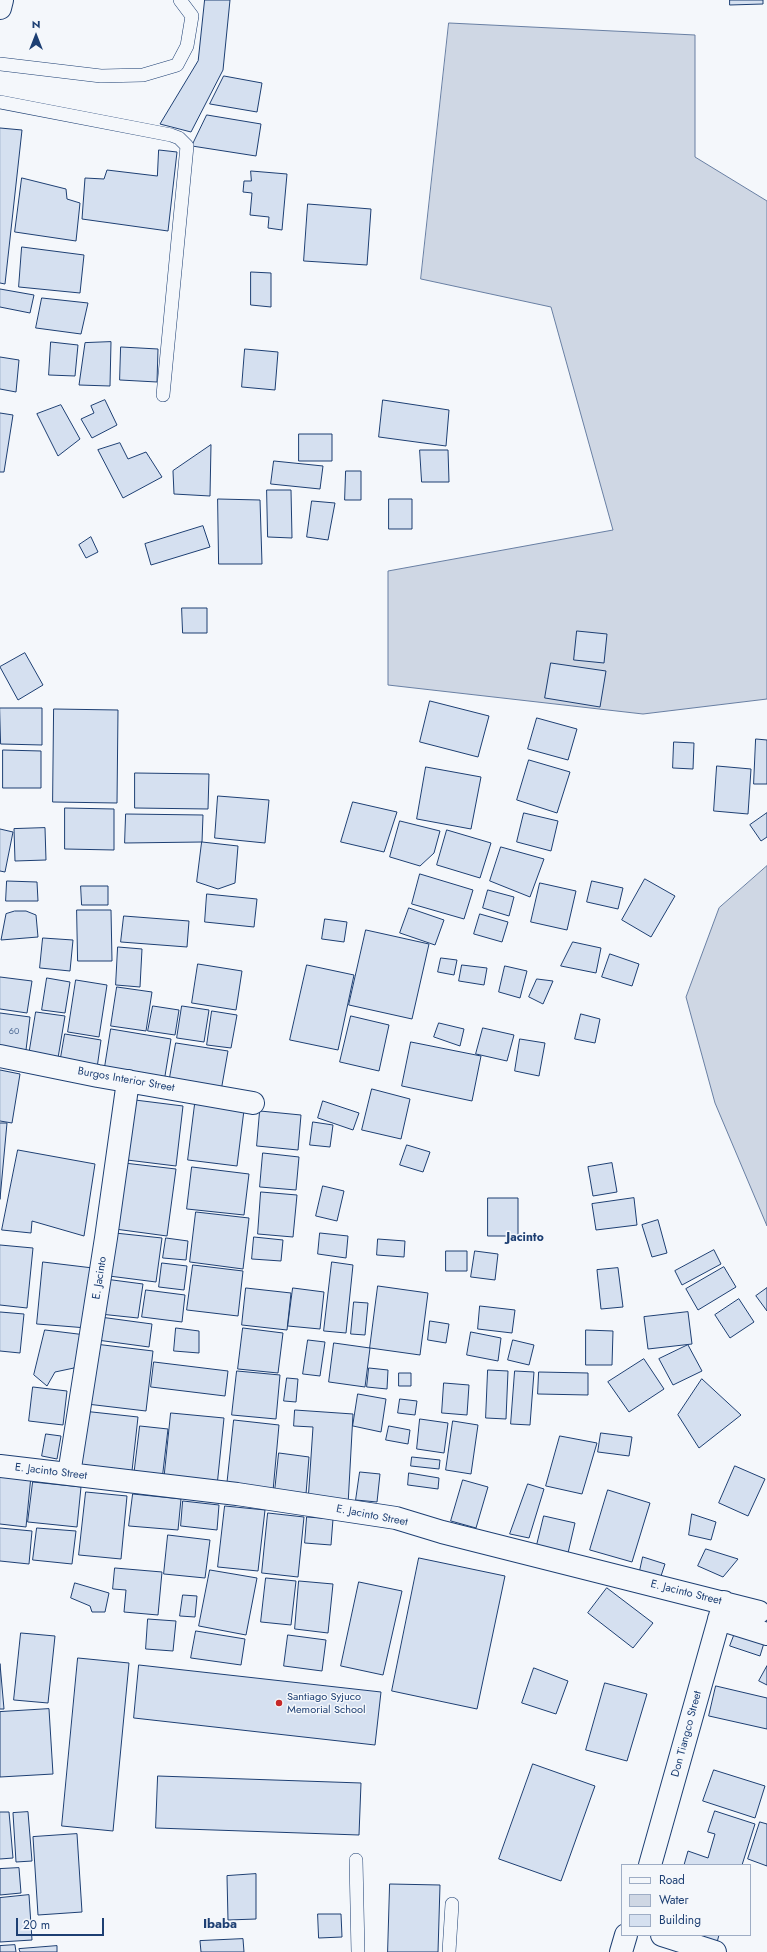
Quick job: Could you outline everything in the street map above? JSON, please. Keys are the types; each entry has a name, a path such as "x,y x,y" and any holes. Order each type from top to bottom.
{"street":[{"path":"0,8 2,0"},
{"name":"Burgos Interior Street","path":"0,1056 128,1081 253,1103"},
{"name":"E. Jacinto","path":"69,1474 106,1238 128,1081"},
{"name":"E. Jacinto Street","path":"0,1466 236,1494 396,1518 721,1611 760,1612"},
{"path":"721,1611 767,1634"},
{"name":"Don Tiangco Street","path":"650,1864 721,1611"},
{"path":"621,1952 626,1936"},
{"path":"665,1936 715,1952"}],"lane":[{"path":"0,64 101,76 143,75 176,65 186,46 192,16 180,0"},
{"path":"0,102 171,135 179,138 187,146 163,395"},
{"path":"356,1860 358,1952"},
{"path":"449,1952 452,1904"}],"water":[{"path":"449,23 695,35 695,157 767,201 767,699 643,714 388,685 388,571 613,530 551,307 421,279"},
{"path":"767,866 767,1226 715,1103 686,997 719,908"}],"building":[{"path":"205,0 230,0 223,70 191,132 160,124 198,61"},
{"path":"730,0 763,0 763,4 730,5"},
{"path":"224,76 262,83 257,112 210,104"},
{"path":"207,115 261,124 256,156 192,146"},
{"path":"0,128 22,130 5,284 0,283"},
{"path":"159,150 177,152 168,231 82,219 85,178 104,179 107,170 157,176"},
{"path":"251,171 287,174 282,230 268,228 269,217 250,215 252,193 243,192 244,181 251,181"},
{"path":"22,178 66,189 67,199 80,203 76,241 15,232"},
{"path":"308,204 371,209 367,265 304,261"},
{"path":"22,247 84,255 80,293 19,287"},
{"path":"251,272 271,273 271,307 251,305"},
{"path":"0,289 34,295 30,313 0,307"},
{"path":"42,298 88,303 81,334 36,328"},
{"path":"51,342 78,345 75,376 49,375"},
{"path":"111,342 110,386 79,385 85,343"},
{"path":"121,347 158,349 157,382 120,380"},
{"path":"245,349 278,352 275,390 242,387"},
{"path":"0,357 19,360 16,392 0,389"},
{"path":"105,400 117,425 92,438 81,419 94,413 91,406"},
{"path":"383,400 449,410 446,446 379,437"},
{"path":"61,405 80,439 58,456 37,414"},
{"path":"0,413 13,415 4,472 0,472"},
{"path":"299,434 332,434 332,461 299,461"},
{"path":"120,443 128,459 146,452 162,477 123,498 98,450"},
{"path":"211,445 210,496 174,494 173,471"},
{"path":"420,450 448,450 449,482 422,482"},
{"path":"274,461 323,466 320,489 271,484"},
{"path":"346,471 361,471 361,500 345,500"},
{"path":"267,490 291,490 292,538 268,537"},
{"path":"218,499 260,500 262,564 219,564"},
{"path":"389,499 412,499 412,529 389,529"},
{"path":"312,501 335,503 328,540 307,537"},
{"path":"203,526 210,547 151,565 145,544"},
{"path":"91,537 98,552 86,558 79,545"},
{"path":"182,608 207,608 207,633 183,633"},
{"path":"577,631 607,634 604,663 574,660"},
{"path":"25,653 43,685 18,700 0,667"},
{"path":"551,663 606,671 600,707 545,698"},
{"path":"430,701 489,716 478,757 420,742"},
{"path":"0,708 42,708 42,745 1,744"},
{"path":"54,709 118,710 117,803 53,802"},
{"path":"537,718 577,729 568,760 528,749"},
{"path":"756,739 767,740 767,784 754,784"},
{"path":"674,742 694,743 693,769 673,768"},
{"path":"3,750 41,751 41,788 3,788"},
{"path":"529,760 570,772 557,813 517,800"},
{"path":"717,766 751,769 748,814 714,811"},
{"path":"426,767 481,777 471,829 417,819"},
{"path":"135,773 209,774 208,809 135,808"},
{"path":"218,796 269,800 265,843 215,838"},
{"path":"353,802 397,812 384,852 341,842"},
{"path":"65,808 114,809 114,850 65,849"},
{"path":"524,813 558,821 551,851 517,842"},
{"path":"767,813 767,837 761,841 750,825"},
{"path":"126,814 203,815 202,842 125,843"},
{"path":"400,821 440,831 434,853 420,866 390,857"},
{"path":"45,828 46,860 15,861 14,829"},
{"path":"0,829 13,832 5,872 0,871"},
{"path":"447,830 491,843 480,878 437,865"},
{"path":"202,842 238,846 235,883 218,889 197,882"},
{"path":"501,847 544,859 530,897 490,881"},
{"path":"420,874 473,890 464,919 412,904"},
{"path":"645,879 675,896 651,937 622,920"},
{"path":"7,881 37,882 38,901 6,901"},
{"path":"592,881 623,888 618,909 587,902"},
{"path":"540,883 576,891 567,930 531,922"},
{"path":"81,886 108,886 108,905 82,905"},
{"path":"488,890 514,897 509,916 483,908"},
{"path":"207,894 257,899 254,927 205,922"},
{"path":"409,908 444,920 435,945 400,933"},
{"path":"77,910 111,910 112,961 78,961"},
{"path":"15,911 26,911 36,915 38,937 1,940 6,914"},
{"path":"480,914 508,922 502,942 474,934"},
{"path":"124,916 189,921 187,947 121,942"},
{"path":"325,919 347,922 344,942 322,939"},
{"path":"366,930 429,944 412,1019 349,1005"},
{"path":"43,938 73,940 70,971 40,968"},
{"path":"573,942 601,948 596,973 561,966"},
{"path":"118,947 142,949 140,987 116,985"},
{"path":"610,954 639,964 632,986 602,977"},
{"path":"441,958 457,960 454,975 438,972"},
{"path":"198,964 242,971 236,1010 192,1003"},
{"path":"307,965 354,975 338,1050 290,1040"},
{"path":"462,965 487,968 484,985 459,981"},
{"path":"505,966 527,971 520,998 499,992"},
{"path":"0,977 32,981 27,1013 0,1009"},
{"path":"47,978 70,982 65,1013 42,1010"},
{"path":"537,979 553,981 543,1004 529,997"},
{"path":"76,980 107,985 99,1037 68,1032"},
{"path":"117,987 152,992 146,1031 111,1026"},
{"path":"153,1006 179,1010 175,1035 148,1031"},
{"path":"182,1006 209,1010 204,1042 177,1038"},
{"path":"212,1011 237,1015 231,1048 207,1045"},
{"path":"36,1012 65,1016 58,1058 29,1055"},
{"path":"0,1013 30,1017 26,1050 0,1046"},
{"path":"581,1014 600,1019 595,1043 575,1039"},
{"path":"351,1016 389,1025 379,1071 340,1062"},
{"path":"439,1023 464,1029 460,1046 434,1037"},
{"path":"483,1028 514,1035 507,1061 476,1054"},
{"path":"111,1029 171,1039 164,1082 104,1073"},
{"path":"65,1034 101,1040 97,1068 60,1063"},
{"path":"520,1039 545,1043 539,1076 515,1071"},
{"path":"411,1042 481,1056 472,1101 402,1086"},
{"path":"176,1043 228,1051 221,1091 169,1083"},
{"path":"0,1070 20,1074 12,1123 0,1121"},
{"path":"372,1089 410,1099 401,1139 362,1130"},
{"path":"135,1100 183,1106 176,1166 127,1160"},
{"path":"323,1101 359,1113 353,1130 318,1118"},
{"path":"195,1104 244,1110 237,1166 188,1160"},
{"path":"260,1111 301,1115 298,1150 257,1146"},
{"path":"313,1122 333,1125 330,1147 310,1145"},
{"path":"0,1123 7,1123 0,1199"},
{"path":"407,1145 430,1152 423,1172 400,1165"},
{"path":"18,1150 95,1164 84,1236 32,1221 31,1233 2,1230"},
{"path":"263,1153 299,1157 296,1190 260,1187"},
{"path":"124,1163 176,1169 167,1236 115,1229"},
{"path":"612,1163 617,1192 593,1196 588,1167"},
{"path":"192,1167 249,1174 244,1215 187,1209"},
{"path":"323,1186 344,1191 337,1221 316,1216"},
{"path":"261,1192 297,1195 293,1237 258,1234"},
{"path":"488,1198 518,1198 518,1236 488,1236"},
{"path":"634,1198 637,1225 596,1230 592,1204"},
{"path":"196,1212 249,1218 243,1269 190,1262"},
{"path":"658,1220 667,1253 652,1257 642,1225"},
{"path":"115,1233 162,1238 156,1282 109,1276"},
{"path":"320,1233 348,1236 346,1258 318,1254"},
{"path":"254,1237 283,1240 281,1261 252,1259"},
{"path":"166,1238 188,1241 186,1260 163,1258"},
{"path":"378,1239 405,1241 404,1257 377,1255"},
{"path":"0,1245 33,1248 27,1308 0,1305"},
{"path":"714,1250 721,1264 682,1285 675,1271"},
{"path":"446,1251 467,1251 467,1271 446,1271"},
{"path":"475,1251 498,1254 495,1280 471,1277"},
{"path":"43,1262 93,1268 87,1328 37,1324"},
{"path":"332,1262 353,1265 346,1333 324,1331"},
{"path":"162,1263 187,1266 184,1290 159,1287"},
{"path":"193,1265 243,1271 238,1316 187,1310"},
{"path":"724,1267 736,1287 698,1310 686,1289"},
{"path":"618,1268 623,1307 601,1309 597,1270"},
{"path":"105,1279 143,1284 138,1318 100,1314"},
{"path":"378,1286 428,1293 420,1355 370,1348"},
{"path":"246,1288 291,1293 287,1330 242,1325"},
{"path":"293,1288 324,1292 320,1329 288,1326"},
{"path":"767,1288 767,1311 756,1296"},
{"path":"146,1290 185,1295 182,1322 142,1317"},
{"path":"739,1299 754,1322 730,1338 715,1315"},
{"path":"354,1302 368,1303 365,1335 351,1334"},
{"path":"480,1306 515,1310 512,1333 478,1329"},
{"path":"0,1312 24,1314 20,1353 0,1351"},
{"path":"688,1312 692,1344 648,1349 644,1317"},
{"path":"100,1317 152,1324 149,1347 97,1340"},
{"path":"430,1321 449,1324 446,1343 428,1340"},
{"path":"176,1328 199,1331 199,1353 174,1351"},
{"path":"243,1328 283,1333 278,1373 238,1369"},
{"path":"45,1330 86,1335 74,1368 55,1372 47,1386 34,1375"},
{"path":"586,1330 613,1331 612,1365 586,1365"},
{"path":"471,1332 501,1338 498,1361 467,1355"},
{"path":"308,1340 325,1342 320,1376 303,1374"},
{"path":"513,1340 534,1345 529,1365 508,1360"},
{"path":"334,1343 370,1348 365,1387 329,1382"},
{"path":"95,1344 153,1351 146,1411 87,1404"},
{"path":"688,1345 702,1371 673,1385 659,1359"},
{"path":"644,1359 664,1389 629,1412 608,1382"},
{"path":"154,1362 228,1371 225,1396 151,1387"},
{"path":"369,1368 388,1370 387,1389 367,1387"},
{"path":"488,1370 508,1371 506,1419 486,1418"},
{"path":"237,1371 280,1375 276,1419 232,1415"},
{"path":"515,1371 534,1372 530,1425 511,1424"},
{"path":"539,1372 588,1373 588,1395 538,1394"},
{"path":"399,1373 411,1373 411,1386 399,1386"},
{"path":"287,1378 298,1379 296,1402 284,1401"},
{"path":"702,1379 741,1415 699,1448 678,1415"},
{"path":"444,1383 469,1385 467,1415 442,1413"},
{"path":"33,1387 67,1391 63,1425 29,1421"},
{"path":"358,1394 386,1399 381,1432 353,1426"},
{"path":"400,1399 417,1401 415,1415 398,1413"},
{"path":"295,1410 353,1414 348,1505 308,1502 313,1427 294,1426"},
{"path":"83,1411 138,1417 132,1471 76,1464"},
{"path":"171,1413 224,1418 217,1486 164,1481"},
{"path":"420,1419 448,1423 444,1453 417,1449"},
{"path":"234,1420 279,1425 273,1491 227,1486"},
{"path":"453,1421 478,1425 471,1474 446,1470"},
{"path":"140,1426 168,1429 162,1480 134,1476"},
{"path":"389,1426 410,1430 408,1444 386,1440"},
{"path":"601,1433 632,1437 629,1456 598,1452"},
{"path":"46,1434 61,1436 57,1459 42,1456"},
{"path":"560,1436 597,1443 582,1494 546,1486"},
{"path":"279,1453 309,1457 306,1494 275,1491"},
{"path":"412,1457 440,1460 439,1469 411,1466"},
{"path":"735,1466 765,1479 748,1516 719,1503"},
{"path":"360,1472 380,1474 377,1502 356,1500"},
{"path":"0,1473 31,1476 26,1527 0,1524"},
{"path":"409,1473 439,1478 438,1489 408,1485"},
{"path":"463,1480 488,1487 476,1528 451,1521"},
{"path":"33,1482 81,1487 77,1527 28,1522"},
{"path":"528,1484 544,1489 529,1538 510,1534"},
{"path":"608,1490 650,1503 632,1562 590,1550"},
{"path":"86,1492 127,1496 121,1559 79,1555"},
{"path":"133,1494 181,1499 178,1530 129,1526"},
{"path":"183,1501 219,1505 217,1530 181,1526"},
{"path":"225,1506 265,1510 258,1571 218,1567"},
{"path":"268,1513 304,1517 298,1577 262,1573"},
{"path":"692,1514 716,1522 711,1540 689,1535"},
{"path":"544,1516 575,1523 568,1553 537,1545"},
{"path":"307,1517 333,1519 331,1545 305,1543"},
{"path":"0,1528 32,1531 29,1564 0,1561"},
{"path":"37,1528 76,1531 72,1564 33,1560"},
{"path":"168,1535 210,1540 205,1578 164,1574"},
{"path":"706,1549 738,1559 723,1577 698,1566"},
{"path":"643,1557 665,1564 659,1582 639,1575"},
{"path":"419,1558 505,1576 477,1709 392,1691"},
{"path":"115,1568 162,1572 158,1615 124,1612 126,1590 113,1589"},
{"path":"210,1570 257,1578 246,1635 199,1626"},
{"path":"266,1578 296,1581 291,1625 261,1622"},
{"path":"299,1581 333,1584 328,1633 295,1629"},
{"path":"359,1582 402,1591 383,1675 341,1666"},
{"path":"75,1583 109,1593 105,1612 92,1612 90,1606 71,1598"},
{"path":"607,1588 653,1623 633,1648 588,1613"},
{"path":"183,1595 197,1596 195,1617 180,1616"},
{"path":"148,1619 176,1621 173,1651 146,1649"},
{"path":"196,1631 245,1639 241,1665 191,1658"},
{"path":"21,1633 55,1636 48,1703 14,1700"},
{"path":"735,1633 764,1643 760,1656 730,1646"},
{"path":"288,1635 326,1640 322,1671 284,1666"},
{"path":"78,1658 129,1663 113,1831 62,1826"},
{"path":"0,1664 4,1709 0,1709"},
{"path":"139,1665 381,1692 375,1745 134,1718"},
{"path":"767,1666 767,1685 759,1681"},
{"path":"534,1668 568,1681 556,1714 522,1703"},
{"path":"605,1683 647,1694 627,1761 586,1750"},
{"path":"716,1686 767,1698 767,1729 709,1716"},
{"path":"49,1709 53,1774 0,1777 0,1712"},
{"path":"533,1764 595,1786 561,1881 499,1859"},
{"path":"714,1770 765,1786 755,1818 703,1801"},
{"path":"158,1776 361,1783 359,1835 156,1828"},
{"path":"715,1811 755,1824 742,1864 684,1864 688,1851 708,1858 715,1834 708,1832"},
{"path":"0,1812 9,1812 13,1858 0,1859"},
{"path":"28,1812 32,1861 16,1862 13,1813"},
{"path":"760,1822 767,1824 767,1866 748,1859"},
{"path":"77,1834 82,1912 38,1915 33,1837"},
{"path":"19,1868 21,1893 0,1895 0,1869"},
{"path":"256,1874 256,1919 228,1920 227,1876"},
{"path":"390,1884 440,1885 438,1952 388,1952"},
{"path":"29,1895 32,1940 0,1942 0,1898"},
{"path":"318,1914 341,1914 342,1937 319,1938"},
{"path":"680,1936 719,1936 716,1946"},
{"path":"243,1939 244,1952 201,1952 200,1941"},
{"path":"15,1945 16,1952 0,1952 0,1946"},
{"path":"57,1946 57,1952 20,1952 19,1949"}],"place":[{"name":"Santiago Syjuco Memorial School","path":"279,1703"}],"district":[{"name":"Jacinto","path":"525,1238"},
{"name":"Ibaba","path":"220,1925"}]}
